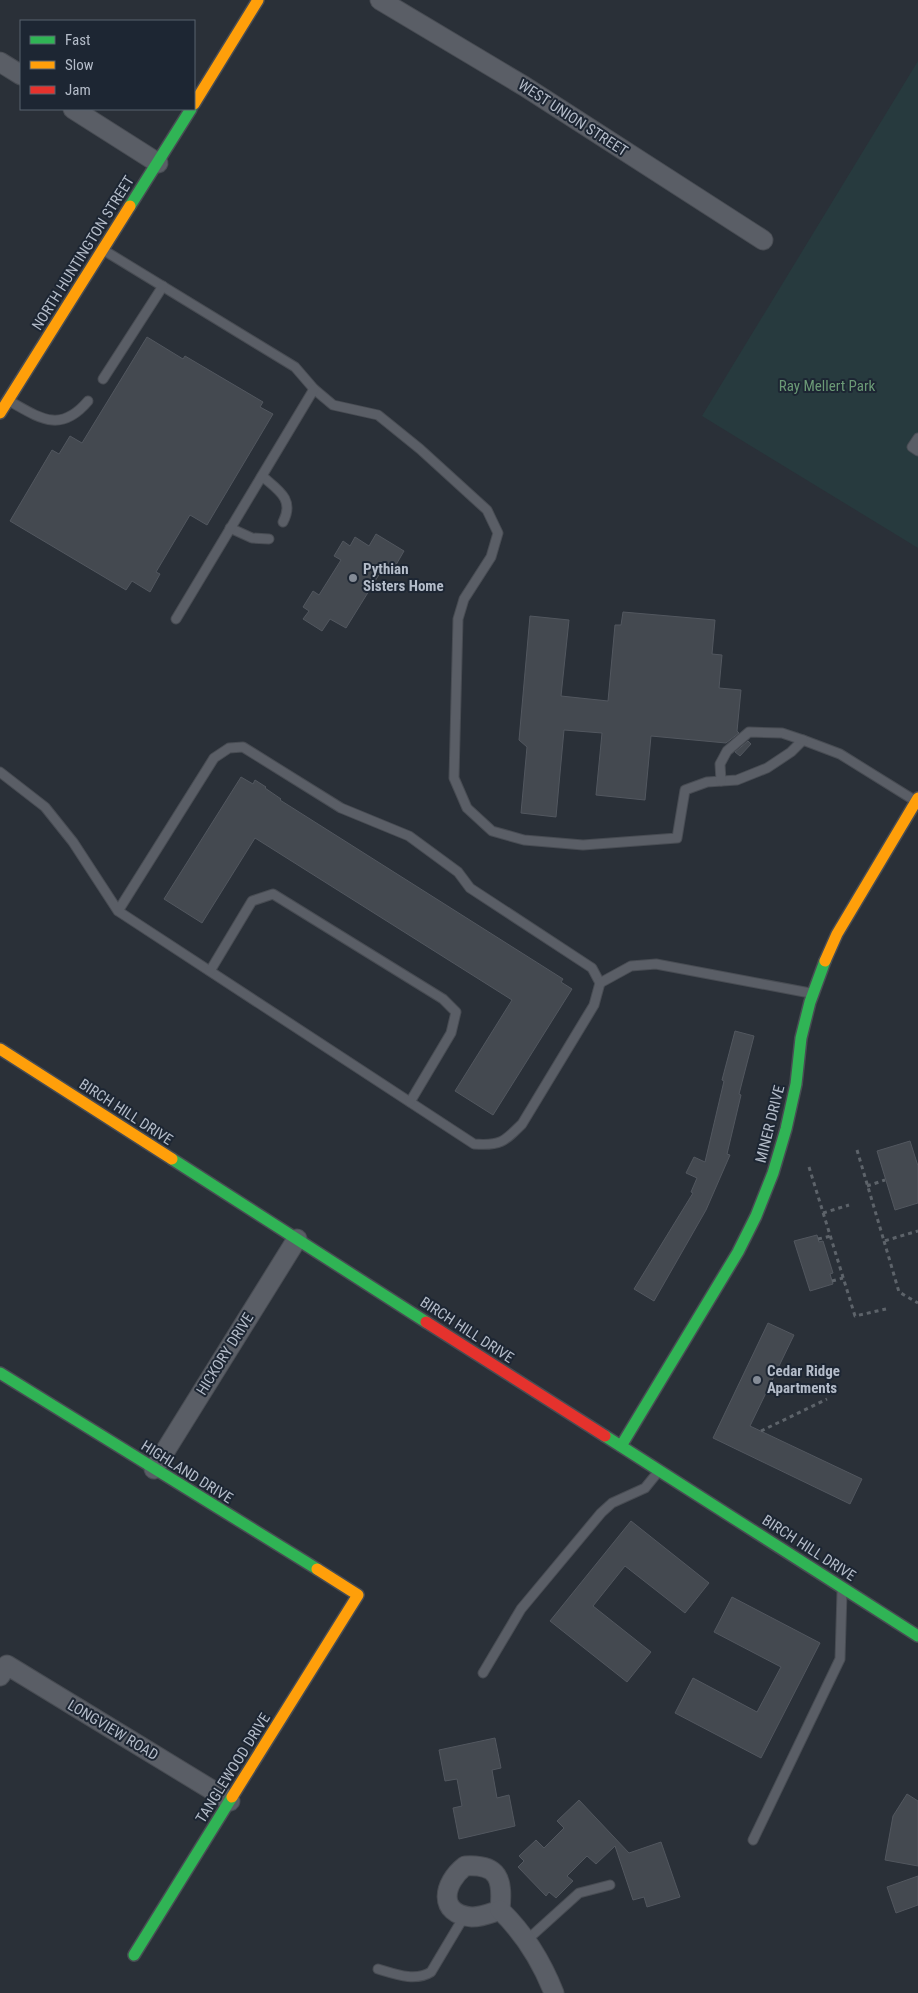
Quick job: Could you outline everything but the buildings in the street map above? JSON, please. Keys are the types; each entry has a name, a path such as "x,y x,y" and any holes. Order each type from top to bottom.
{"street":[{"path":"195,102 258,0"},
{"name":"WEST UNION STREET","path":"380,0 524,86 763,240"},
{"path":"0,62 20,75"},
{"path":"75,110 158,163"},
{"name":"NORTH HUNTINGTON STREET","path":"3,403 103,250 190,110"},
{"name":"MINER DRIVE","path":"621,1446 738,1252 756,1216 773,1174 786,1129 796,1084 801,1038 813,994 837,934 917,800"},
{"name":"BIRCH HILL DRIVE","path":"0,1049 918,1636"},
{"name":"HICKORY DRIVE","path":"154,1469 297,1239"},
{"name":"HIGHLAND DRIVE","path":"0,1373 358,1596"},
{"name":"TANGLEWOOD DRIVE","path":"134,1955 358,1596"},
{"name":"LONGVIEW ROAD","path":"0,1676 7,1665 230,1801"},
{"path":"500,1910 482,1916 465,1915 454,1911 449,1905 447,1889 456,1873 465,1866 477,1866 493,1871 499,1878 501,1890 500,1910 516,1925 527,1940 544,1968 554,1993"}],"lane":[{"path":"103,250 295,366 314,389 333,405 378,415 420,449 487,510 498,533 491,557 464,599 458,619 454,778 466,808 492,831 524,840 583,845 677,838 685,790 706,782 738,780 767,768 791,752 803,740"},
{"path":"103,379 163,286"},
{"path":"176,619 314,389"},
{"path":"3,403 46,420 58,420 70,418 88,401"},
{"path":"918,438 912,447 918,451"},
{"path":"262,476 287,501 288,514 283,522"},
{"path":"230,528 252,538 269,539"},
{"path":"721,781 720,764 727,751 749,732 782,733 840,754 917,800"},
{"path":"0,772 45,807 73,842 118,911 474,1144 492,1146 507,1139 522,1124 594,1005 600,983 592,968 470,888 458,872 409,836 341,808 243,748 229,748 214,758 118,911"},
{"path":"210,971 252,901 273,894 443,999 456,1012 451,1032 410,1102"},
{"path":"600,983 631,966 656,964 813,994"},
{"path":"483,1672 521,1609 602,1513 612,1503 645,1488 659,1470"},
{"path":"753,1840 840,1660 842,1587"},
{"path":"527,1940 579,1893 610,1885"},
{"path":"378,1969 408,1977 424,1976 431,1972 465,1915"}],"path":[{"path":"857,1150 899,1292 918,1303"},
{"path":"809,1167 855,1316 886,1309"},
{"path":"867,1186 885,1180"},
{"path":"823,1213 849,1205"},
{"path":"884,1241 918,1231"},
{"path":"818,1240 830,1236"},
{"path":"832,1281 843,1278"},
{"path":"761,1431 827,1399"}],"green space":[{"name":"Ray Mellert Park","path":"918,61 918,548 702,416"}],"traffic: fast":[{"path":"130,206 190,110"},
{"path":"621,1446 738,1252 756,1216 773,1173 786,1129 796,1084 801,1038 810,1002 825,961"},
{"path":"172,1159 426,1322"},
{"path":"0,1373 317,1569"},
{"path":"605,1436 918,1636"},
{"path":"134,1955 232,1797"}],"traffic: slow":[{"path":"195,102 258,0"},
{"path":"0,413 130,206"},
{"path":"825,961 837,934 918,798"},
{"path":"0,1049 172,1159"},
{"path":"232,1797 358,1595 317,1569"}],"traffic: jam":[{"path":"426,1322 605,1436"}],"place":[{"name":"Pythian Sisters Home","path":"353,578"},
{"name":"Cedar Ridge Apartments","path":"757,1380"}]}
